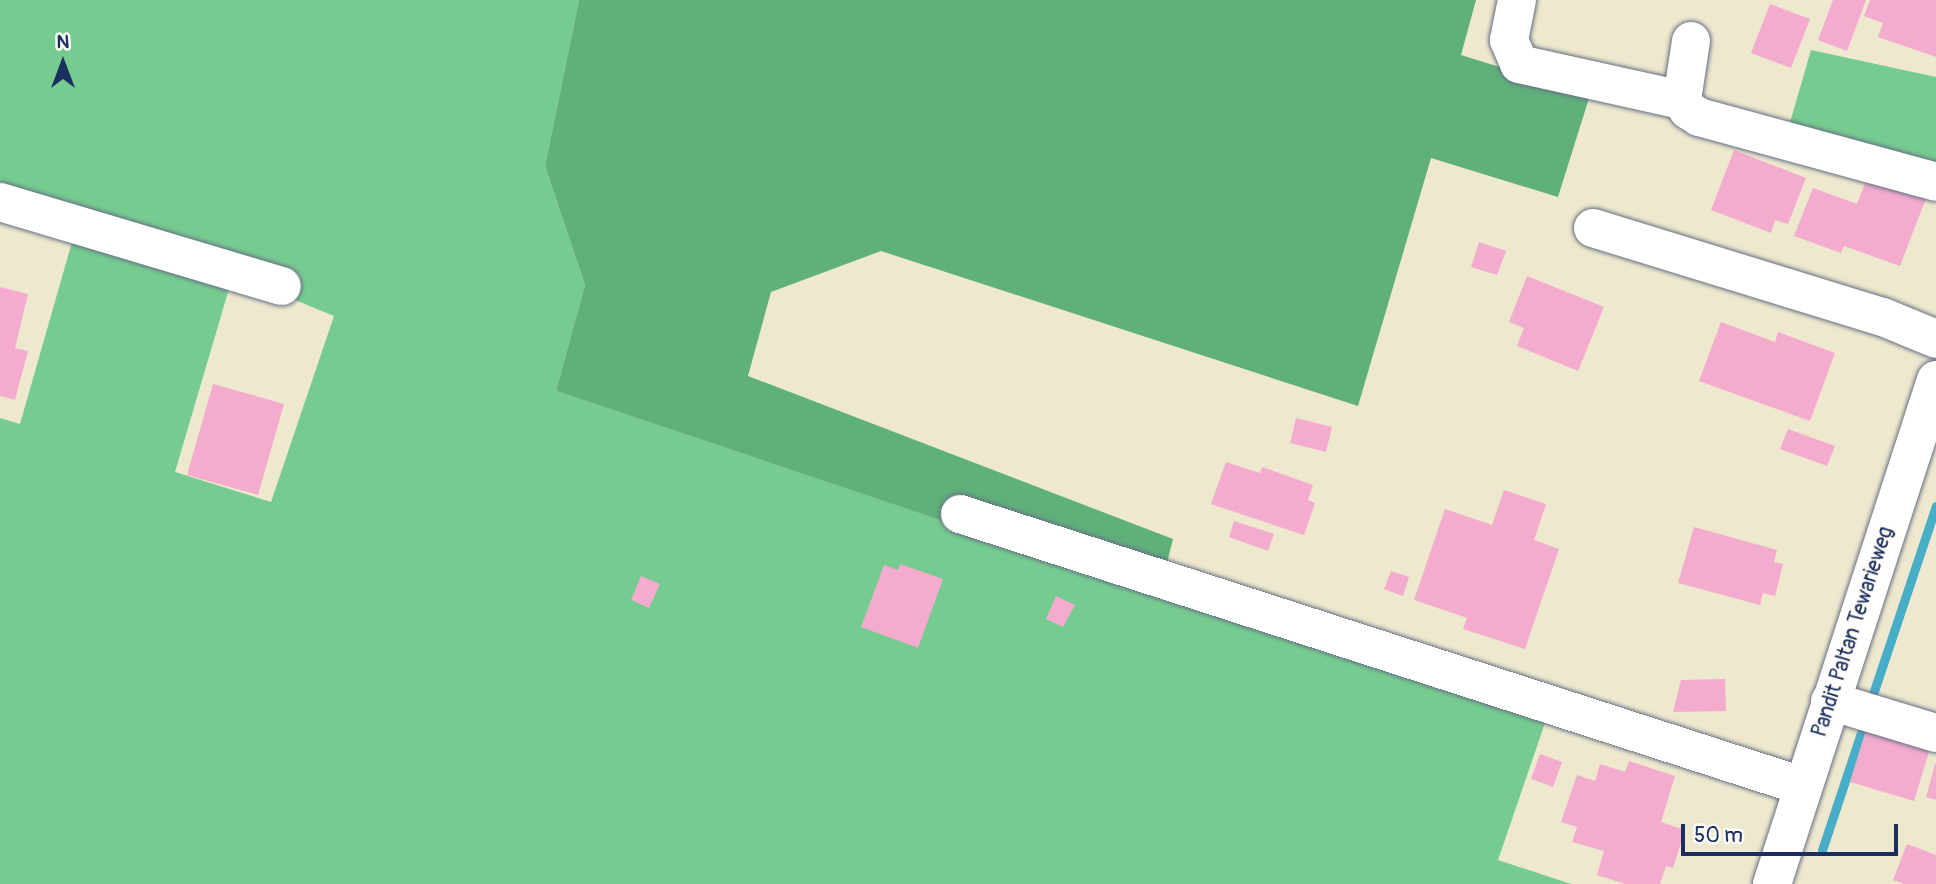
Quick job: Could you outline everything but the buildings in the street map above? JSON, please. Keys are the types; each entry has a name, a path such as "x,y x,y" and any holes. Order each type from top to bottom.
{"street":[{"path":"1517,0 1509,40 1519,64 1682,100"},
{"path":"1691,41 1682,100 1688,110 1699,117 1936,181"},
{"path":"0,202 282,286"},
{"path":"1593,228 1883,317 1936,339"},
{"name":"Pandit Paltan Tewarieweg","path":"1783,881 1802,786 1936,380"},
{"path":"960,514 1802,786"},
{"path":"1830,701 1936,733"}],"green space":[{"path":"0,0 579,0 545,166 585,285 556,391 1545,723 1498,860 1571,884 0,884 0,418 20,424 74,235 231,282 175,472 271,502 334,316 295,300 300,282 0,190"},
{"path":"579,0 1476,0 1461,55 1590,95 1558,197 1431,158 1358,406 881,251 771,292 748,376 1173,539 1165,571 943,521 556,391 585,285 545,166"},
{"path":"1811,50 1936,77 1936,170 1789,126"}],"waterway":[{"path":"1874,691 1936,506"},
{"path":"1822,850 1861,733"}]}
